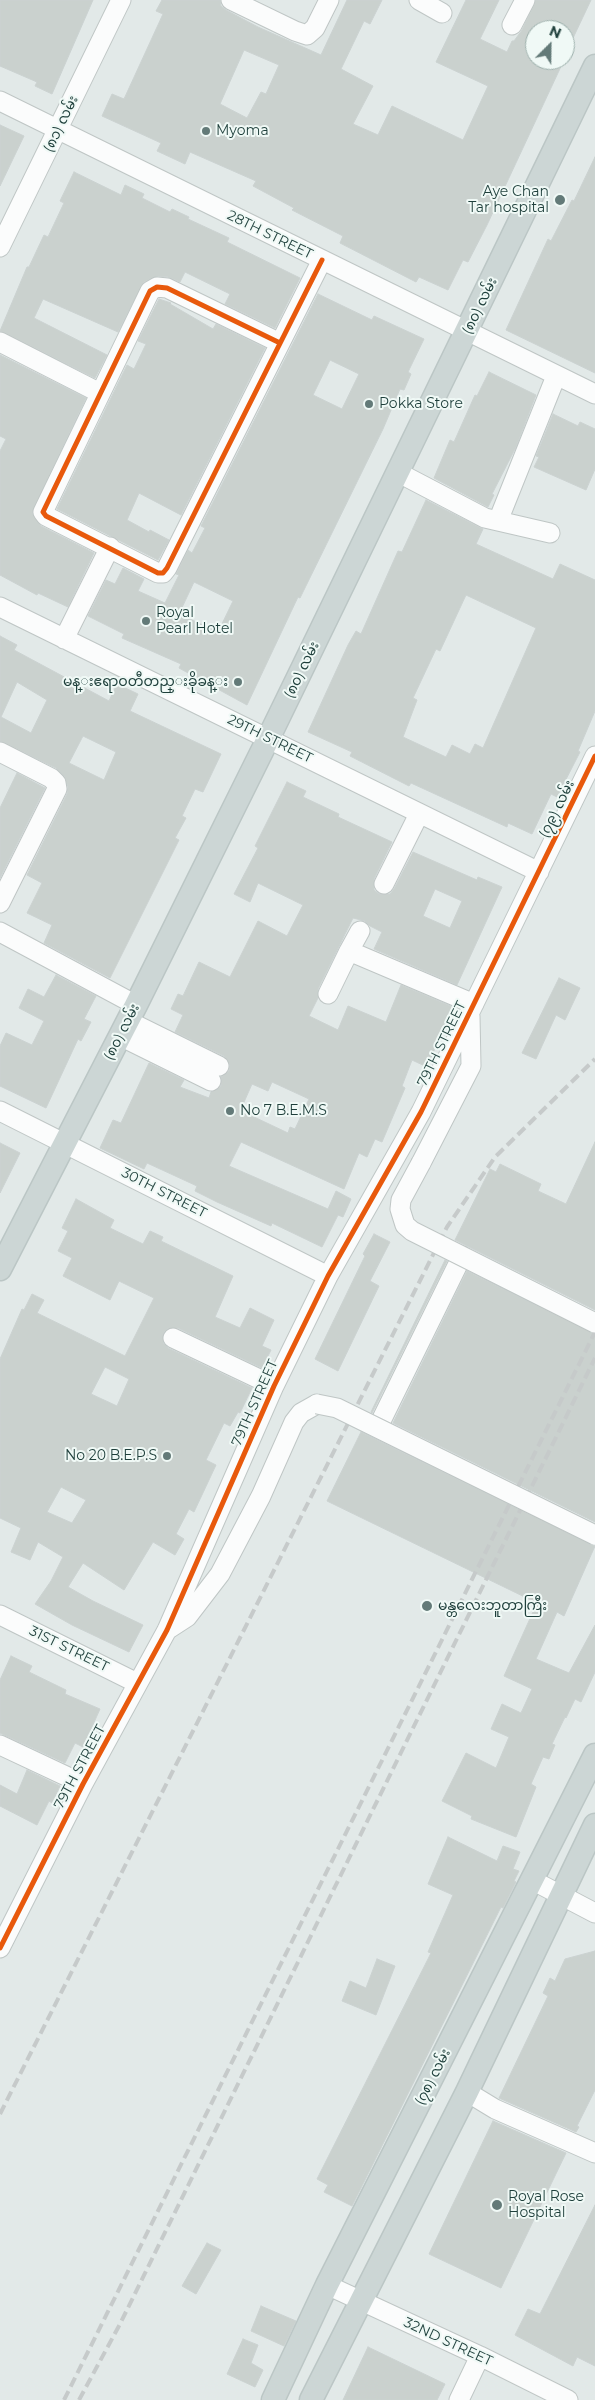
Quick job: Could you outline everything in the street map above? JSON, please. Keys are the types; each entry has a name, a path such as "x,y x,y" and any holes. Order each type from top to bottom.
{"main road":[{"name":"(၈၀) လမ်း","path":"0,1269 128,1021 269,737 468,332 595,66"},
{"name":"(၇၈) လမ်း","path":"273,2400 328,2285 595,1755"},
{"path":"311,2400 467,2092 595,1825"}],"street":[{"name":"(၈၁) လမ်း","path":"0,248 121,0"},
{"path":"231,0 295,32 307,35 315,28 329,0"},
{"path":"419,0 442,13"},
{"path":"512,25 525,0"},
{"name":"28TH STREET","path":"0,102 595,394"},
{"path":"280,344 167,288 157,287 150,291 43,512 46,516 158,573 163,573 280,344 322,260"},
{"path":"0,342 100,393"},
{"path":"498,521 556,376"},
{"path":"399,473 485,518 550,533"},
{"path":"64,639 110,547"},
{"name":"29TH STREET","path":"0,607 269,737 419,814 539,872"},
{"path":"0,752 51,778 56,783 56,789 0,903"},
{"name":"(၇၉) လမ်း","path":"539,872 595,756"},
{"path":"384,884 419,814"},
{"name":"79TH STREET","path":"0,1948 83,1784 167,1630 274,1386 328,1276 421,1112 539,872"},
{"path":"328,994 360,931"},
{"path":"0,932 128,1021 215,1073"},
{"path":"349,951 472,1007 471,1066 401,1200 401,1217 405,1225 595,1324"},
{"name":"30TH STREET","path":"0,1111 328,1276"},
{"path":"378,1427 462,1256"},
{"path":"173,1338 274,1386"},
{"path":"167,1630 187,1617 220,1574 248,1520 294,1422 308,1408 326,1404 378,1427 595,1534"},
{"name":"31ST STREET","path":"0,1615 137,1683"},
{"path":"0,1745 83,1784"},
{"path":"532,1880 560,1896 595,1912"},
{"path":"467,2092 494,2109 595,2153"},
{"name":"32ND STREET","path":"328,2285 480,2356 564,2399"},
{"path":"459,2400 480,2356"}],"building":[{"path":"0,0 93,0 52,94 35,86 37,82 0,66"},
{"path":"162,0 220,0 221,6 226,10 258,27 321,55 347,0 382,0 370,24 364,21 341,69 373,86 353,124 378,135 392,106 463,140 488,86 436,62 466,0 499,0 480,39 507,52 512,41 514,41 525,24 525,70 559,70 487,225 468,262 463,260 448,290 419,277 416,282 340,243 343,236 292,210 294,208 253,186 256,181 190,152 185,164 157,151 161,143 102,116 112,94 124,99 163,14 156,11","holes":["244,50 279,65 266,94 261,92 247,118 220,104"]},
{"path":"536,0 591,0 575,34 575,20 527,20"},
{"path":"0,125 24,136 0,186"},
{"path":"595,157 595,373 506,330 548,239 551,241 572,200 574,201"},
{"path":"74,172 121,195 125,185 144,194 142,198 170,212 172,209 189,217 188,219 229,238 227,242 300,278 275,328 225,304 230,294 185,272 180,282 168,277 158,276 144,282 118,332 43,299 34,318 107,355 95,378 0,331 27,267 29,267 44,235 48,237 64,203 60,201"},
{"path":"318,294 372,320 374,316 424,339 408,372 411,374 404,390 400,389 383,429 300,598 298,597 247,705 179,668 181,664 122,638 124,634 88,616 106,580 115,584 123,568 144,579 138,591 165,603 179,575 176,574 188,550 192,553 205,528 201,526","holes":["330,360 359,374 342,409 313,395","194,582 233,601 218,632 179,614"]},
{"path":"159,299 171,303 213,329 216,324 265,348 181,515 139,493 127,520 169,540 158,560 57,509 127,365 134,369 146,344 138,341"},
{"path":"0,355 86,398 32,513 41,526 94,553 68,607 38,593 37,595 0,575 0,451 6,439 0,436"},
{"path":"489,372 536,395 516,447 492,494 494,495 488,507 434,478 450,440 454,442 475,395 477,396"},
{"path":"553,414 578,426 580,422 595,429 595,469 586,490 534,467 539,457 536,456"},
{"path":"426,500 483,529 476,544 553,579 560,564 595,580 595,711 578,751 580,752 557,797 551,794 532,834 508,823 507,827 411,783 409,786 350,756 352,752 308,732 348,645 356,631 361,634 398,551 402,552","holes":["466,595 536,628 483,748 475,744 470,754 452,745 446,757 403,737 417,700 413,698 436,649 440,651"]},
{"path":"0,636 17,645 14,650 109,701 117,684 138,694 130,711 221,754 203,792 195,789 182,816 186,818 175,838 179,840 110,978 44,943 52,925 27,913 42,883 27,875 67,794 68,787 64,776 56,768 0,741","holes":["17,682 47,700 31,733 1,717","83,736 116,752 104,780 69,763"]},
{"path":"17,773 45,788 0,878 0,808"},
{"path":"287,782 306,791 303,797 339,814 338,817 392,842 374,879 374,890 379,894 390,894 413,852 477,880 478,877 502,887 457,985 374,949 382,932 365,921 353,918 318,989 318,998 309,1016 338,1030 348,1006 386,1022 401,985 453,1007 427,1067 412,1060 402,1086 405,1088 382,1142 375,1139 367,1157 359,1153 344,1189 241,1142 229,1166 328,1209 336,1191 351,1199 343,1217 338,1215 322,1247 272,1223 271,1226 217,1202 195,1191 197,1186 147,1163 144,1169 100,1148 113,1120 121,1123 149,1063 184,1080 180,1087 209,1098 211,1092 221,1086 221,1077 229,1071 230,1065 224,1056 175,1032 183,1015 171,1009 178,994 183,996 199,962 230,977 258,921 287,936 303,905 258,883 250,902 234,894 258,848 255,846","holes":["435,889 462,901 450,928 423,916","272,1082 309,1099 295,1129 290,1127 288,1133 241,1109 252,1084 268,1091"]},
{"path":"56,975 96,996 84,1019 91,1022 81,1041 78,1039 46,1108 0,1086 0,1046 6,1033 32,1045 44,1021 19,1008 28,989 44,997"},
{"path":"559,978 580,988 565,1020 556,1015 536,1059 522,1053"},
{"path":"595,1142 595,1310 455,1240 490,1169 496,1172 500,1164 541,1184 538,1191 566,1204"},
{"path":"0,1143 20,1153 0,1193"},
{"path":"76,1199 114,1220 110,1228 143,1244 150,1231 163,1237 161,1241 233,1276 215,1317 240,1328 250,1308 274,1320 262,1346 271,1350 262,1368 178,1328 167,1329 163,1334 164,1344 168,1348 252,1388 240,1413 238,1412 230,1426 224,1423 206,1460 216,1465 194,1512 189,1509 176,1534 184,1539 175,1555 153,1542 124,1590 83,1563 68,1587 143,1625 129,1652 72,1625 35,1604 51,1581 63,1557 38,1542 30,1560 11,1552 21,1528 0,1518 0,1359 22,1309 24,1310 32,1294 44,1300 37,1313 125,1356 154,1298 119,1281 110,1300 63,1276 72,1258 58,1251 68,1231 62,1228","holes":["105,1367 129,1379 117,1406 91,1394","61,1487 86,1500 72,1523 47,1512"]},
{"path":"374,1234 390,1242 370,1281 379,1286 338,1371 315,1359"},
{"path":"445,1260 447,1261 372,1413 371,1412"},
{"path":"467,1271 595,1334 595,1522 393,1423"},
{"path":"361,1432 595,1546 564,1616 557,1612 536,1659 569,1673 595,1625 595,1672 581,1702 575,1699 565,1717 552,1744 555,1745 549,1759 543,1757 531,1784 536,1787 516,1837 471,1819 472,1816 442,1801 466,1753 496,1768 509,1737 491,1729 502,1704 521,1713 532,1689 504,1676 537,1603 327,1501"},
{"path":"11,1656 32,1666 29,1672 66,1690 65,1694 100,1709 83,1747 75,1743 65,1763 0,1733 0,1680"},
{"path":"27,1770 60,1786 52,1803 49,1801 37,1825 0,1806 0,1785 17,1794"},
{"path":"448,1837 497,1861 503,1846 520,1852 513,1869 519,1871 514,1881 516,1882 503,1908 501,1907 352,2206 324,2192 328,2185 317,2179 431,1953 428,1952 453,1895 428,1884"},
{"path":"595,1951 595,2090 577,2126 579,2127 576,2132 499,2098 548,1996 543,1993 550,1978 555,1981 565,1959"},
{"path":"377,1959 395,1966 376,2015 342,2001 350,1981 366,1988"},
{"name":"Royal Rose Hospital","path":"493,2121 566,2153 501,2288 429,2254"},
{"path":"595,2205 595,2366 577,2357 573,2366 515,2335 528,2309 540,2314"},
{"path":"207,2243 221,2250 196,2294 182,2286"},
{"path":"261,2306 296,2321 284,2346 251,2331"},
{"path":"243,2339 258,2345 251,2363 263,2370 255,2387 227,2374"},
{"path":"368,2347 445,2384 437,2400 343,2400"}],"railway":[{"path":"0,2114 447,1227 495,1157 595,1059"},
{"path":"64,2400 595,1332"},
{"path":"79,2400 120,2324 595,1358"}],"cycle path":[{"path":"280,343 167,288 157,287 150,291 43,512 46,516 158,573 163,573 167,568 322,260"},
{"path":"0,1948 83,1784 167,1630 274,1386 328,1276 421,1112 595,756"}],"place":[{"name":"Myoma","path":"206,131"},
{"name":"Aye Chan Tar hospital","path":"560,200"},
{"name":"Pokka Store","path":"369,404"},
{"name":"Royal Pearl Hotel","path":"146,621"},
{"name":"မန္းဧရာဝတီတည္းခိုခန္း","path":"238,682"},
{"name":"No 7 B.E.M.S","path":"230,1111"},
{"name":"No 20 B.E.P.S","path":"167,1456"},
{"name":"မန္တလေးဘူတာကြီး","path":"427,1606"},
{"name":"Royal Rose Hospital","path":"497,2205"}]}
